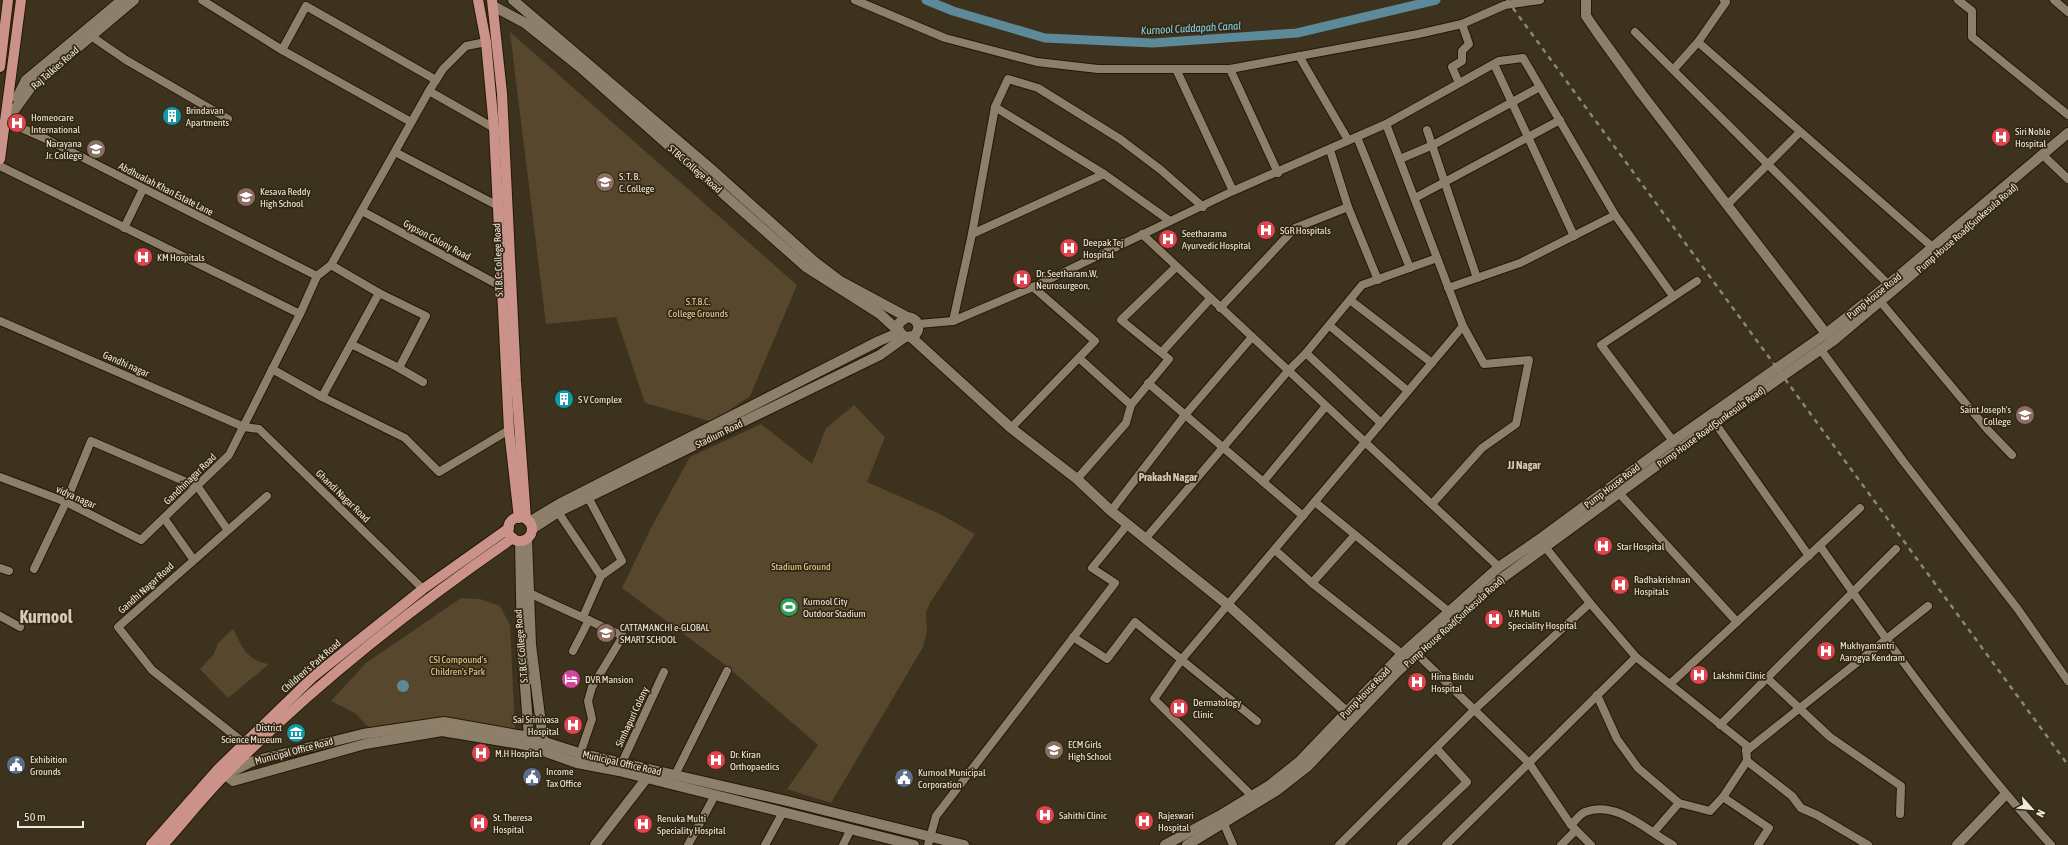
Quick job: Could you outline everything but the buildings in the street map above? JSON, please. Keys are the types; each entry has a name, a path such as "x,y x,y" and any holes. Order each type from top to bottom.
{"main road":[{"path":"0,67 8,0"},
{"path":"0,159 21,0"},
{"path":"479,1 492,3"},
{"name":"S.T.B.C. College Road","path":"479,1 486,42 494,128 509,430 527,522"},
{"name":"S.T.B.C. College Road","path":"492,3 502,93 516,365 527,522"},
{"path":"0,13 3,32"},
{"name":"Children's Park Road","path":"163,845 244,743 314,676 423,589 509,528 512,521 527,522"},
{"path":"509,528 520,540 527,522"},
{"name":"Children's Park Road","path":"151,845 222,772 322,683 441,588 520,540"}],"street":[{"name":"Raj Talkies Road","path":"5,123 26,80 122,0"},
{"name":"Raj Talkies Road","path":"5,123 31,87 134,0"},
{"path":"202,0 282,50 411,122"},
{"name":"STBC College Road","path":"513,0 710,168 815,262 840,281 907,317"},
{"path":"855,0 946,38 1037,62 1098,69 1230,69 1462,24 1505,5 1540,0"},
{"path":"1586,0 1586,16 1597,32 1727,205 1830,337"},
{"path":"1674,69 1698,42 1726,2 1724,0"},
{"path":"1958,0 1972,11 1972,37 2068,115"},
{"path":"2054,0 2068,12"},
{"name":"STBC College Road","path":"492,3 525,23 580,67 806,267 880,314 1011,428 1077,479 1111,511 1228,605 1350,716"},
{"path":"282,50 306,6 436,80"},
{"path":"1459,83 1452,67 1462,61 1462,51 1469,44 1462,24"},
{"path":"1635,32 1770,164 1892,287"},
{"path":"91,36 126,60 228,119"},
{"path":"244,427 300,314 317,276 332,265 429,91 443,69 466,46 486,42"},
{"path":"1698,42 1935,250 2068,133"},
{"path":"1299,56 1348,140"},
{"path":"918,324 953,321 1033,287 1233,191 1278,173 1386,124 1499,61 1523,58 1615,214 1673,296"},
{"path":"1494,64 1574,236"},
{"path":"1176,68 1233,191"},
{"path":"1230,69 1278,173"},
{"path":"953,321 972,234 995,107 1008,79 1038,88 1120,139 1161,170 1203,206"},
{"path":"1400,159 1433,145 1540,87"},
{"path":"429,91 494,128"},
{"path":"995,107 1104,174 1170,221"},
{"path":"1415,198 1560,120"},
{"name":"Abdhualah Khan Estate Lane","path":"5,123 17,126 46,139 317,276"},
{"path":"1386,124 1463,326 1484,364 1529,360 1516,424 1482,448 1432,504"},
{"path":"1427,130 1477,278"},
{"path":"1727,205 1770,164 1800,132"},
{"path":"1357,137 1410,268"},
{"name":"Pump House Road(Sunkesula Road)","path":"1187,845 1224,824 1276,791 1308,766 1350,716 1501,579 1546,548 1619,493 1676,445 1715,423 1820,350 1830,337 1880,301 1892,287 1935,250 2068,141"},
{"path":"1330,150 1348,207 1378,280"},
{"path":"395,152 498,206"},
{"path":"2047,159 2068,179"},
{"path":"0,166 300,314"},
{"path":"972,234 1104,174"},
{"path":"124,228 143,189"},
{"path":"1220,308 1295,228 1348,207"},
{"name":"Gypson Colony Road","path":"362,211 502,287"},
{"path":"1448,288 1520,262 1615,214"},
{"path":"1142,234 1499,567"},
{"path":"1146,538 1288,371 1306,354 1330,326 1362,285 1437,258"},
{"path":"332,265 379,293 426,316 399,368"},
{"path":"1077,479 1126,423 1131,405 1169,359 1121,320 1176,267"},
{"path":"1676,445 1600,345 1697,281"},
{"path":"1011,428 1095,341 1033,287"},
{"name":"Pump House Road","path":"1165,845 1252,796 1300,761 1350,716 1402,654 1448,611 1499,567 1830,337 1892,287"},
{"path":"322,397 379,293"},
{"path":"1162,352 1210,299"},
{"path":"1350,300 1432,363"},
{"path":"1880,301 1987,429 2012,455"},
{"path":"907,317 914,318 918,324 918,330 903,334 899,323 907,317"},
{"name":"Gandhi nagar","path":"0,321 244,427"},
{"path":"1330,326 1408,392"},
{"path":"1252,796 1154,699 1182,659 1463,326"},
{"name":"Stadium Road","path":"527,522 558,512 880,355 903,334"},
{"name":"Stadium Road","path":"527,522 559,504 879,341 903,334"},
{"path":"1111,511 1185,415 1252,337"},
{"path":"351,344 423,382"},
{"path":"1820,350 2017,608 2068,682"},
{"path":"1306,354 1381,423"},
{"path":"1079,358 1131,405"},
{"path":"272,369 322,397 405,438 439,472 509,430"},
{"path":"1148,383 1303,516"},
{"path":"1263,482 1326,406"},
{"path":"1715,423 1810,556"},
{"name":"Gandhinagar Road","path":"141,540 198,487 229,455 244,427"},
{"name":"Ghandi Nagar Road","path":"244,427 260,429 423,589"},
{"path":"34,569 66,502 91,441 198,487 227,530"},
{"name":"vidya nagar","path":"0,477 66,502 141,540"},
{"path":"1619,493 1737,622"},
{"name":"Gandhi Nagar Road","path":"244,743 152,670 118,627 267,496"},
{"path":"573,651 601,576 622,561 588,497"},
{"path":"1315,502 1448,611"},
{"path":"1670,684 1810,556 1860,508"},
{"path":"558,512 601,576"},
{"path":"164,518 193,560"},
{"path":"929,841 936,816 1115,583 1092,568 1128,524"},
{"path":"1312,583 1356,536"},
{"path":"520,540 527,741"},
{"name":"S.T.B.C. College Road","path":"520,540 529,592 531,645 543,740 539,751"},
{"path":"1820,546 1886,640 2006,795 2051,845"},
{"path":"1546,548 1636,657 1746,745 1747,761 1723,796 1710,811 1680,803 1638,768 1617,738 1597,695"},
{"path":"1720,725 1896,549"},
{"path":"1275,550 1312,583 1402,654 1417,654 1529,763 1574,828 1591,845"},
{"path":"0,568 9,571"},
{"path":"529,592 624,636 592,687 588,701 592,719 578,758"},
{"path":"1339,845 1437,749 1474,710 1590,603"},
{"path":"1746,751 1928,606"},
{"path":"0,616 20,627"},
{"path":"1074,637 1107,659 1135,622 1257,721"},
{"path":"1446,845 1636,657"},
{"path":"675,775 727,671"},
{"name":"Simhapuri Colony","path":"621,767 664,672"},
{"path":"524,680 535,678"},
{"path":"1767,678 1830,737 1901,786 1900,814"},
{"name":"Municipal Office Road","path":"222,772 264,758 363,734 444,722 527,741 543,740 578,758"},
{"name":"Municipal Office Road","path":"527,741 539,751 621,767 675,775 929,841 964,845"},
{"path":"1401,845 1467,782 1437,749"},
{"path":"1747,761 1792,796 1801,808 1817,815 1868,845"},
{"name":"Municipal Office Road","path":"621,767 646,779 714,797 783,812 914,845"},
{"path":"595,845 646,779"},
{"path":"1957,845 2006,795"},
{"path":"1723,796 1769,828 1758,845"},
{"path":"688,845 714,797"},
{"path":"1654,832 1680,803"},
{"path":"1560,845 1574,828 1584,812 1606,809 1638,822 1673,845"},
{"path":"765,845 783,812"},
{"path":"1224,824 1233,845"},
{"path":"843,845 851,830"}],"green space":[{"name":"S.T.B.C. College Grounds","path":"510,32 797,285 750,396 713,422 645,403 616,317 546,324"},
{"name":"Kurnool City Outdoor Stadium","path":"854,405 885,437 867,482 940,514 975,534 930,603 926,612 927,631 923,647 831,803 787,789 818,745 724,664 622,588 652,526 690,457 761,424 812,464 826,428"},
{"name":"CSI Compound's Children's Park","path":"461,598 480,599 500,606 510,625 515,730 449,718 370,729 355,713 331,701 366,663"},
{"path":"233,629 246,652 250,656 255,660 269,664 228,698 200,669 214,654 218,643"}],"water":[{"path":"401,680 405,680 409,686 405,692 401,692 397,688 397,684"}],"waterway":[{"name":"Kurnool Cuddapah Canal","path":"926,0 953,11 1045,38 1153,43 1297,33 1436,0"}],"railway":[{"path":"1507,0 2068,765"}],"place":[{"name":"Brindavan Apartments","path":"172,116"},
{"name":"Homeocare International","path":"17,123"},
{"name":"Siri Noble Hospital","path":"2001,137"},
{"name":"Narayana Jr. College","path":"96,149"},
{"name":"S. T. B. C. College","path":"605,182"},
{"name":"Kesava Reddy High School","path":"246,197"},
{"name":"SGR Hospitals","path":"1266,230"},
{"name":"Seetharama Ayurvedic Hospital","path":"1168,239"},
{"name":"Deepak Tej Hospital","path":"1069,248"},
{"name":"KM Hospitals","path":"143,257"},
{"name":"Dr. Seetharam.W, Neurosurgeon,","path":"1022,279"},
{"name":"S V Complex","path":"564,399"},
{"name":"Saint Joseph's College","path":"2025,415"},
{"name":"Star Hospital","path":"1603,546"},
{"name":"Radhakrishnan Hospitals","path":"1620,585"},
{"name":"Kurnool City Outdoor Stadium","path":"789,607"},
{"name":"V.R Multi Speciality Hospital","path":"1494,619"},
{"name":"CATTAMANCHI e-GLOBAL SMART SCHOOL","path":"606,633"},
{"name":"Mukhyamantri Aarogya Kendram","path":"1826,651"},
{"name":"Lakshmi Clinic","path":"1699,675"},
{"name":"DVR Mansion","path":"571,679"},
{"name":"Hima Bindu Hospital","path":"1417,682"},
{"name":"Dermatology Clinic","path":"1179,708"},
{"name":"Sai Srinivasa Hospital","path":"573,725"},
{"name":"District Science Museum","path":"296,733"},
{"name":"ECM Girls High School","path":"1054,750"},
{"name":"M.H Hospital","path":"481,753"},
{"name":"Dr. Kiran Orthopaedics","path":"716,760"},
{"name":"Exhibition Grounds","path":"16,765"},
{"name":"Income Tax Office","path":"532,777"},
{"name":"Kurnool Municipal Corporation","path":"904,778"},
{"name":"Sahithi Clinic","path":"1045,815"},
{"name":"Rajeswari Hospital","path":"1144,821"},
{"name":"St. Theresa Hospital","path":"479,823"},
{"name":"Renuka Multi Speciality Hospital","path":"643,824"}],"district":[{"name":"JJ Nagar","path":"1524,465"},
{"name":"Prakash Nagar","path":"1168,477"},
{"name":"Kurnool","path":"46,616"}],"park label":[{"name":"Stadium Ground","path":"801,566"}]}
